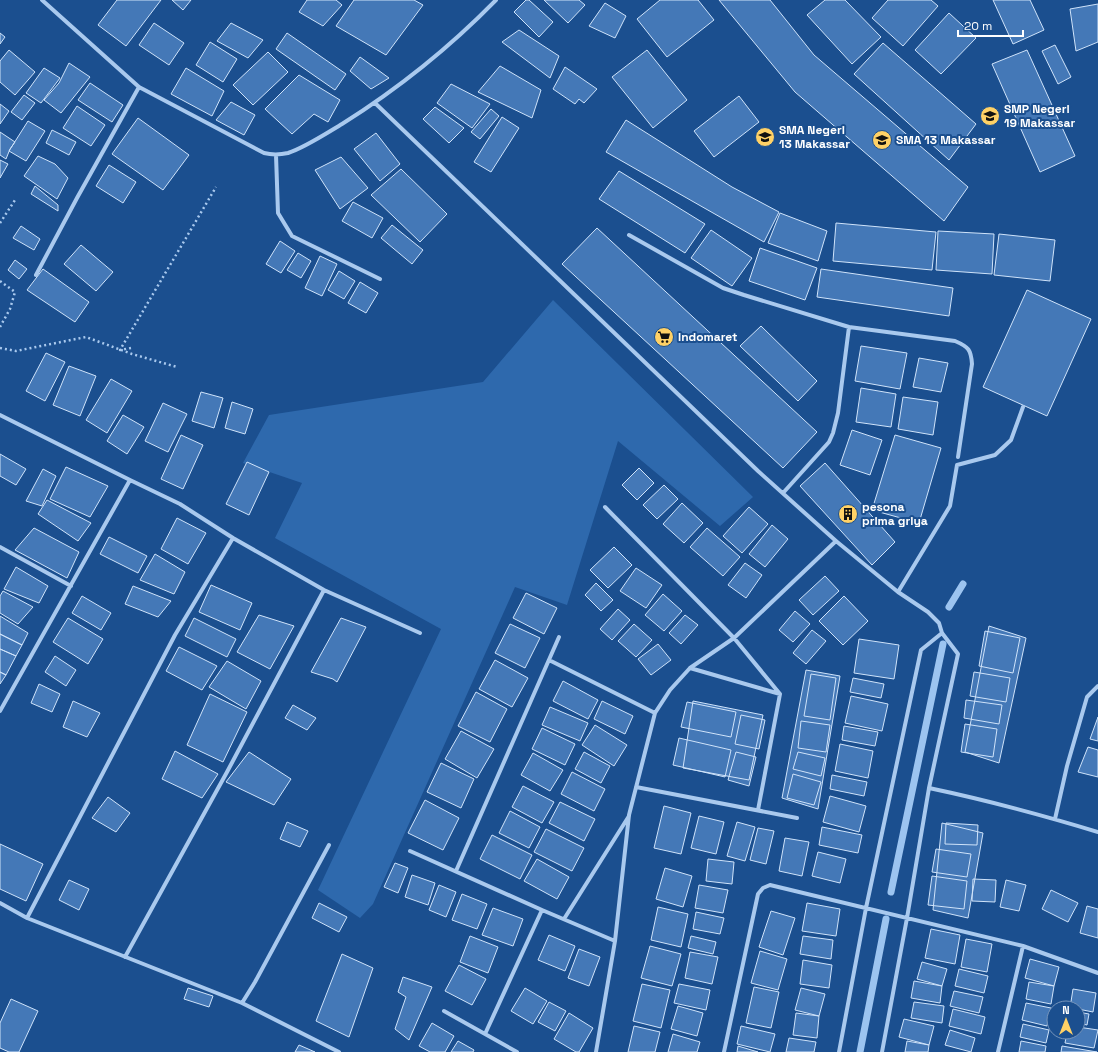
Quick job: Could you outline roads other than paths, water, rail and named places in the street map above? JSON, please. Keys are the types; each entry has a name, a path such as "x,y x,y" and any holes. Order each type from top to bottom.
{"street":[{"path":"42,0 139,88 264,154 276,155 288,152 326,134 375,103 468,29 496,0"},
{"path":"36,275 77,198 139,88"},
{"path":"375,103 783,493 836,541 898,592 928,612 939,623 942,633 958,654 929,788 882,1052"},
{"path":"276,155 278,213 292,236 380,279"},
{"path":"629,235 723,288 849,327 956,341 967,348 971,354 972,364 958,457"},
{"path":"783,493 829,442 833,433 838,413 849,327"},
{"path":"898,592 950,506 957,465 995,455 1011,440 1023,407"},
{"path":"0,415 180,504 233,538 324,590 420,633"},
{"path":"0,711 130,480"},
{"path":"605,507 734,638 780,694"},
{"path":"27,918 175,635 233,538"},
{"path":"596,1052 616,941 629,815 655,713 670,690 690,668 734,638 836,541"},
{"path":"0,547 71,586"},
{"path":"125,957 227,772 324,590"},
{"path":"839,1052 866,908 922,650 942,633"},
{"path":"456,871 559,637"},
{"path":"549,660 655,713"},
{"path":"690,668 780,694"},
{"path":"1055,819 1067,766 1087,697 1098,686"},
{"path":"758,810 780,694"},
{"path":"636,787 797,818"},
{"path":"929,788 967,796 1098,832"},
{"path":"564,919 629,815"},
{"path":"242,1003 255,982 329,845"},
{"path":"410,851 542,910 616,941"},
{"path":"724,1052 758,894 763,888 770,885 1023,946 1098,973"},
{"path":"0,903 27,918 242,1003 339,1052"},
{"path":"485,1034 542,910"},
{"path":"998,1052 1023,946"},
{"path":"444,1011 516,1052"}],"waterway":[{"path":"949,607 963,584"},
{"path":"891,892 943,644"},
{"path":"860,1052 886,919"}],"place":[{"name":"SMP Negeri 19 Makassar","path":"990,116"},
{"name":"SMA Negeri 13 Makassar","path":"765,137"},
{"name":"SMA 13 Makassar","path":"882,140"},
{"name":"Indomaret","path":"664,337"},
{"name":"pesona prima griya","path":"848,514"}]}
